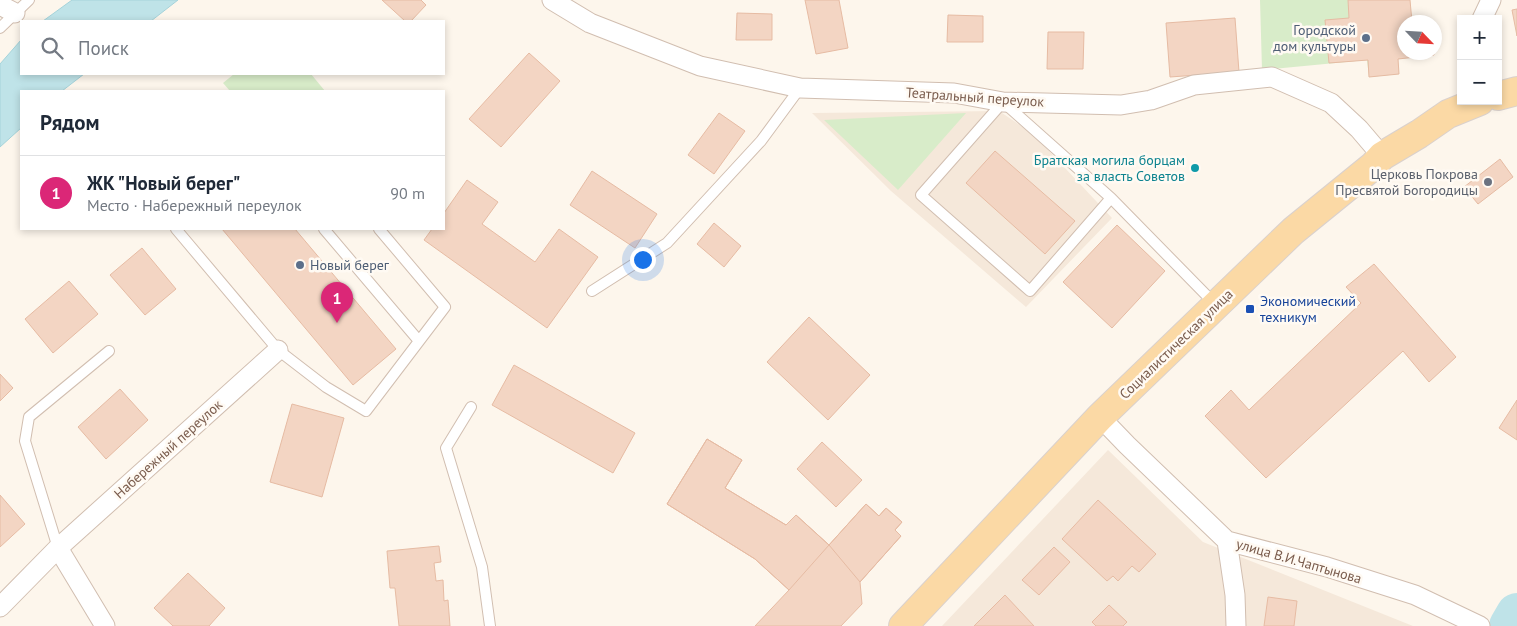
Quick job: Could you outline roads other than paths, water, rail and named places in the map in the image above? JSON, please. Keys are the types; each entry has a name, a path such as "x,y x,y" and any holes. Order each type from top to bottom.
{"main road":[{"path":"1502,95 1517,91"},
{"name":"Социалистическая улица","path":"903,626 1100,416 1293,231 1373,166 1382,156 1448,114 1470,105"}],"street":[{"name":"Театральный переулок","path":"552,0 590,23 700,66 800,88 954,93 1003,102 1121,105 1151,100 1194,86 1272,77 1331,103 1359,129 1382,156"},
{"path":"1484,15 1492,0"},
{"name":"Набережный переулок","path":"0,607 58,548 278,350"},
{"name":"улица В.И.Чаптынова","path":"1100,416 1226,541 1327,567 1415,595 1472,622"},
{"path":"1226,541 1234,595 1236,626"},
{"path":"58,548 105,626"}],"lane":[{"path":"0,28 15,6"},
{"path":"592,291 667,243 761,140 800,88"},
{"path":"1111,198 1030,291 921,194 1003,102 1111,198 1216,305"},
{"path":"177,230 278,350 326,387 366,411 445,307 380,230"},
{"path":"325,230 418,341"},
{"path":"58,548 25,441 29,417 109,351"},
{"path":"471,407 446,448 482,567 490,626"}],"water":[{"path":"72,0 178,0 152,20 44,20"},
{"path":"20,41 20,75 83,75 63,90 20,90 20,129 0,147 0,64"}],"waterway":[{"path":"1510,626 1517,614"}],"place":[{"name":"Городской дом культуры","path":"1366,38"},
{"name":"Братская могила борцам за власть Советов","path":"1195,168"},
{"name":"Церковь Покрова Пресвятой Богородицы","path":"1488,182"},
{"name":"Новый берег","path":"300,265"},
{"name":"Экономический техникум","path":"1250,309"},
{"name":"ЖК \"Новый берег\"","path":"337,323"}]}
